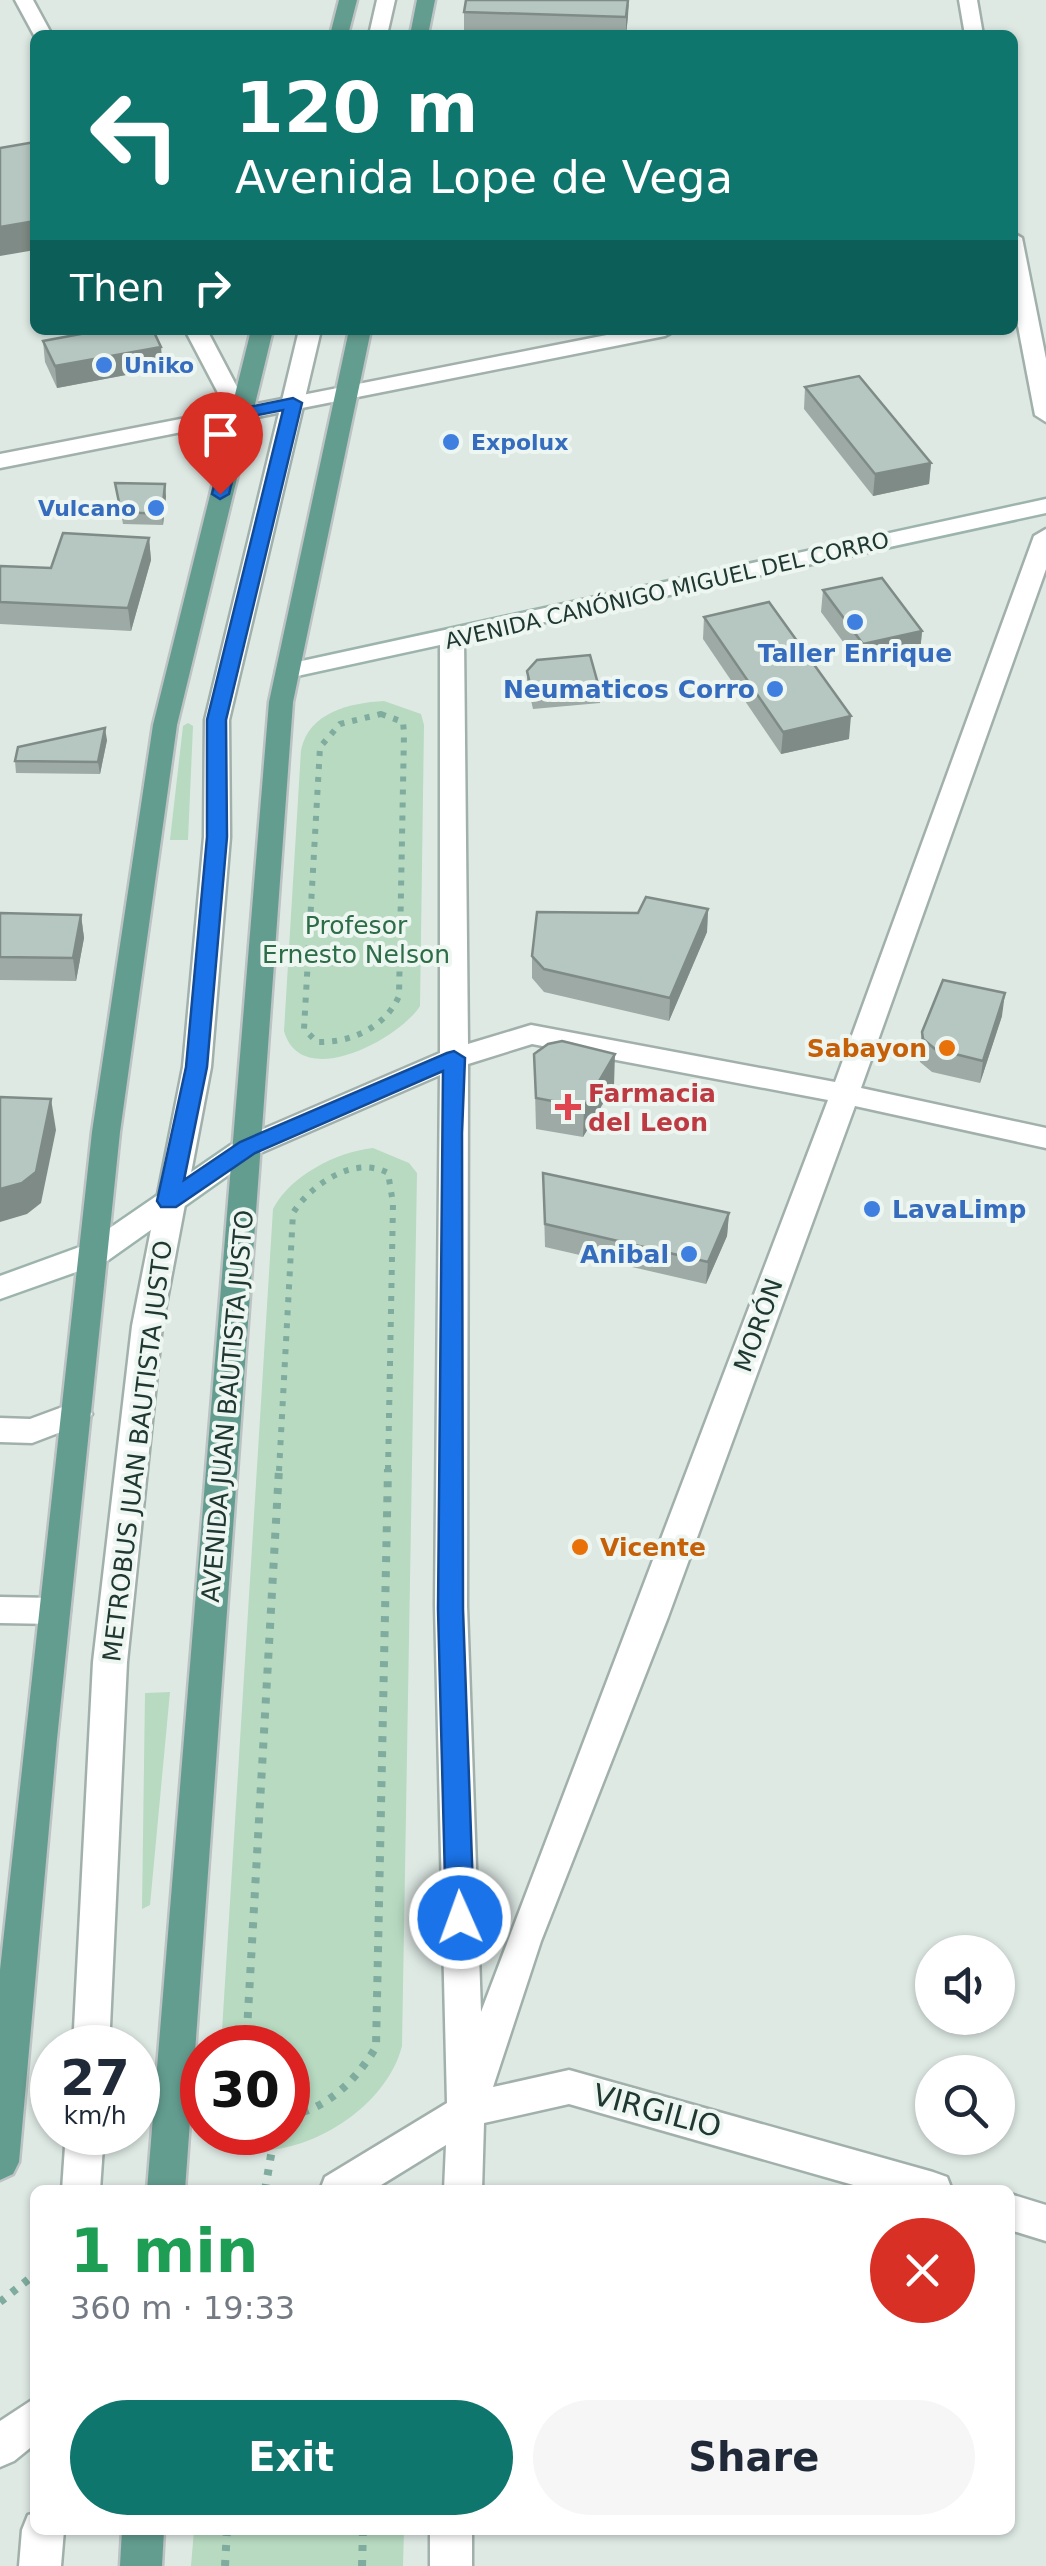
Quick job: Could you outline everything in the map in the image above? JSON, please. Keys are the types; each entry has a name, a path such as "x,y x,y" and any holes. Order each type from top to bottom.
{"main road":[{"path":"339,30 348,0"},
{"path":"420,30 426,0"},
{"path":"0,2162 106,1132 166,724 261,335"},
{"name":"AVENIDA JUAN BAUTISTA JUSTO","path":"166,2185 276,754 288,670 359,335"},
{"path":"141,2566 143,2535"}],"street":[{"path":"24,0 39,30"},
{"path":"379,30 386,0"},
{"path":"968,0 973,30"},
{"path":"1020,261 1046,415"},
{"path":"199,335 240,413"},
{"name":"METROBUS JUAN BAUTISTA JUSTO","path":"93,2025 110,1662 144,1344 168,1201 197,1067 217,837 217,720 309,335"},
{"path":"0,460 639,335"},
{"name":"AVENIDA CANÓNIGO MIGUEL DEL CORRO","path":"288,670 452,638 1046,506"},
{"name":"MORÓN","path":"466,2112 523,1941 650,1616 1046,536"},
{"path":"452,638 451,1609 466,2112 463,2185"},
{"path":"0,1288 96,1253 248,1147 454,1058 531,1034 844,1094 1046,1138"},
{"path":"0,1430 32,1431 76,1414"},
{"path":"0,1610 54,1612"},
{"name":"VIRGILIO","path":"348,2185 466,2112 518,2096 569,2088 915,2185"},
{"path":"81,2185 83,2155"},
{"path":"1015,2214 1046,2223"},
{"path":"0,2448 30,2422"},
{"path":"40,2566 43,2535"},
{"path":"451,2566 452,2535"}],"path":[{"path":"392,715 403,722 404,733 396,1008 342,1042 317,1042 308,1036 304,1029 320,747 340,724 392,715"},
{"path":"247,2025 269,1694 290,1278 289,1228 294,1209 305,1197 354,1167 366,1164 388,1173 393,1203 376,2047 366,2068 310,2109"},
{"path":"266,2185 271,2155"},
{"path":"0,2302 30,2278"},
{"path":"224,2566 227,2535"},
{"path":"362,2535 362,2566"}],"green space":[{"name":"Profesor Ernesto Nelson","path":"384,701 421,714 424,725 420,1006 409,1019 372,1044 329,1059 309,1057 294,1049 284,1031 301,750 305,737 322,718 345,707"},
{"path":"183,726 193,726 188,840 170,840"},
{"path":"373,1148 409,1163 417,1173 402,2046 395,2066 369,2101 352,2116 310,2140 310,2025 222,2025 273,1209 302,1176 359,1150"},
{"path":"170,1692 150,1905 142,1909 145,1693"},
{"path":"194,2535 404,2535 403,2566 191,2566"}],"building":[{"path":"466,0 628,0 626,17 464,12"},
{"path":"30,143 30,222 0,227 0,148"},
{"path":"75,335 155,335 161,347 55,366 43,341"},
{"path":"859,376 931,463 875,474 805,387"},
{"path":"115,483 165,484 162,514 121,512"},
{"path":"63,533 149,538 128,608 0,602 0,566 51,568"},
{"path":"882,578 922,631 863,644 823,590"},
{"name":"Neumaticos Corro","path":"769,602 851,716 783,732 704,617"},
{"path":"590,655 600,691 533,697 527,671 537,660"},
{"path":"105,728 98,762 15,761 18,747"},
{"path":"646,897 708,909 670,998 544,969 532,956 537,912 638,913"},
{"path":"0,913 81,915 73,958 0,957"},
{"path":"943,980 1005,993 983,1061 935,1049 923,1039 922,1032"},
{"path":"562,1041 615,1054 584,1107 536,1098 534,1054 548,1044"},
{"path":"0,1097 51,1099 36,1172 22,1183 0,1189"},
{"path":"543,1173 729,1213 708,1262 545,1224"}],"place":[{"name":"Uniko","path":"104,365"},
{"name":"Expolux","path":"451,442"},
{"name":"Vulcano","path":"156,508"},
{"name":"Taller Enrique","path":"855,622"},
{"name":"Neumaticos Corro","path":"775,689"},
{"name":"Sabayon","path":"947,1048"},
{"name":"Farmacia del Leon","path":"568,1107"},
{"name":"LavaLimp","path":"872,1209"},
{"name":"Anibal","path":"689,1254"},
{"name":"Vicente","path":"580,1547"}],"route":[{"path":"220,494 240,413 293,403 217,720 217,837 197,1067 168,1201 248,1147 454,1058 451,1609 460,1918"}]}
